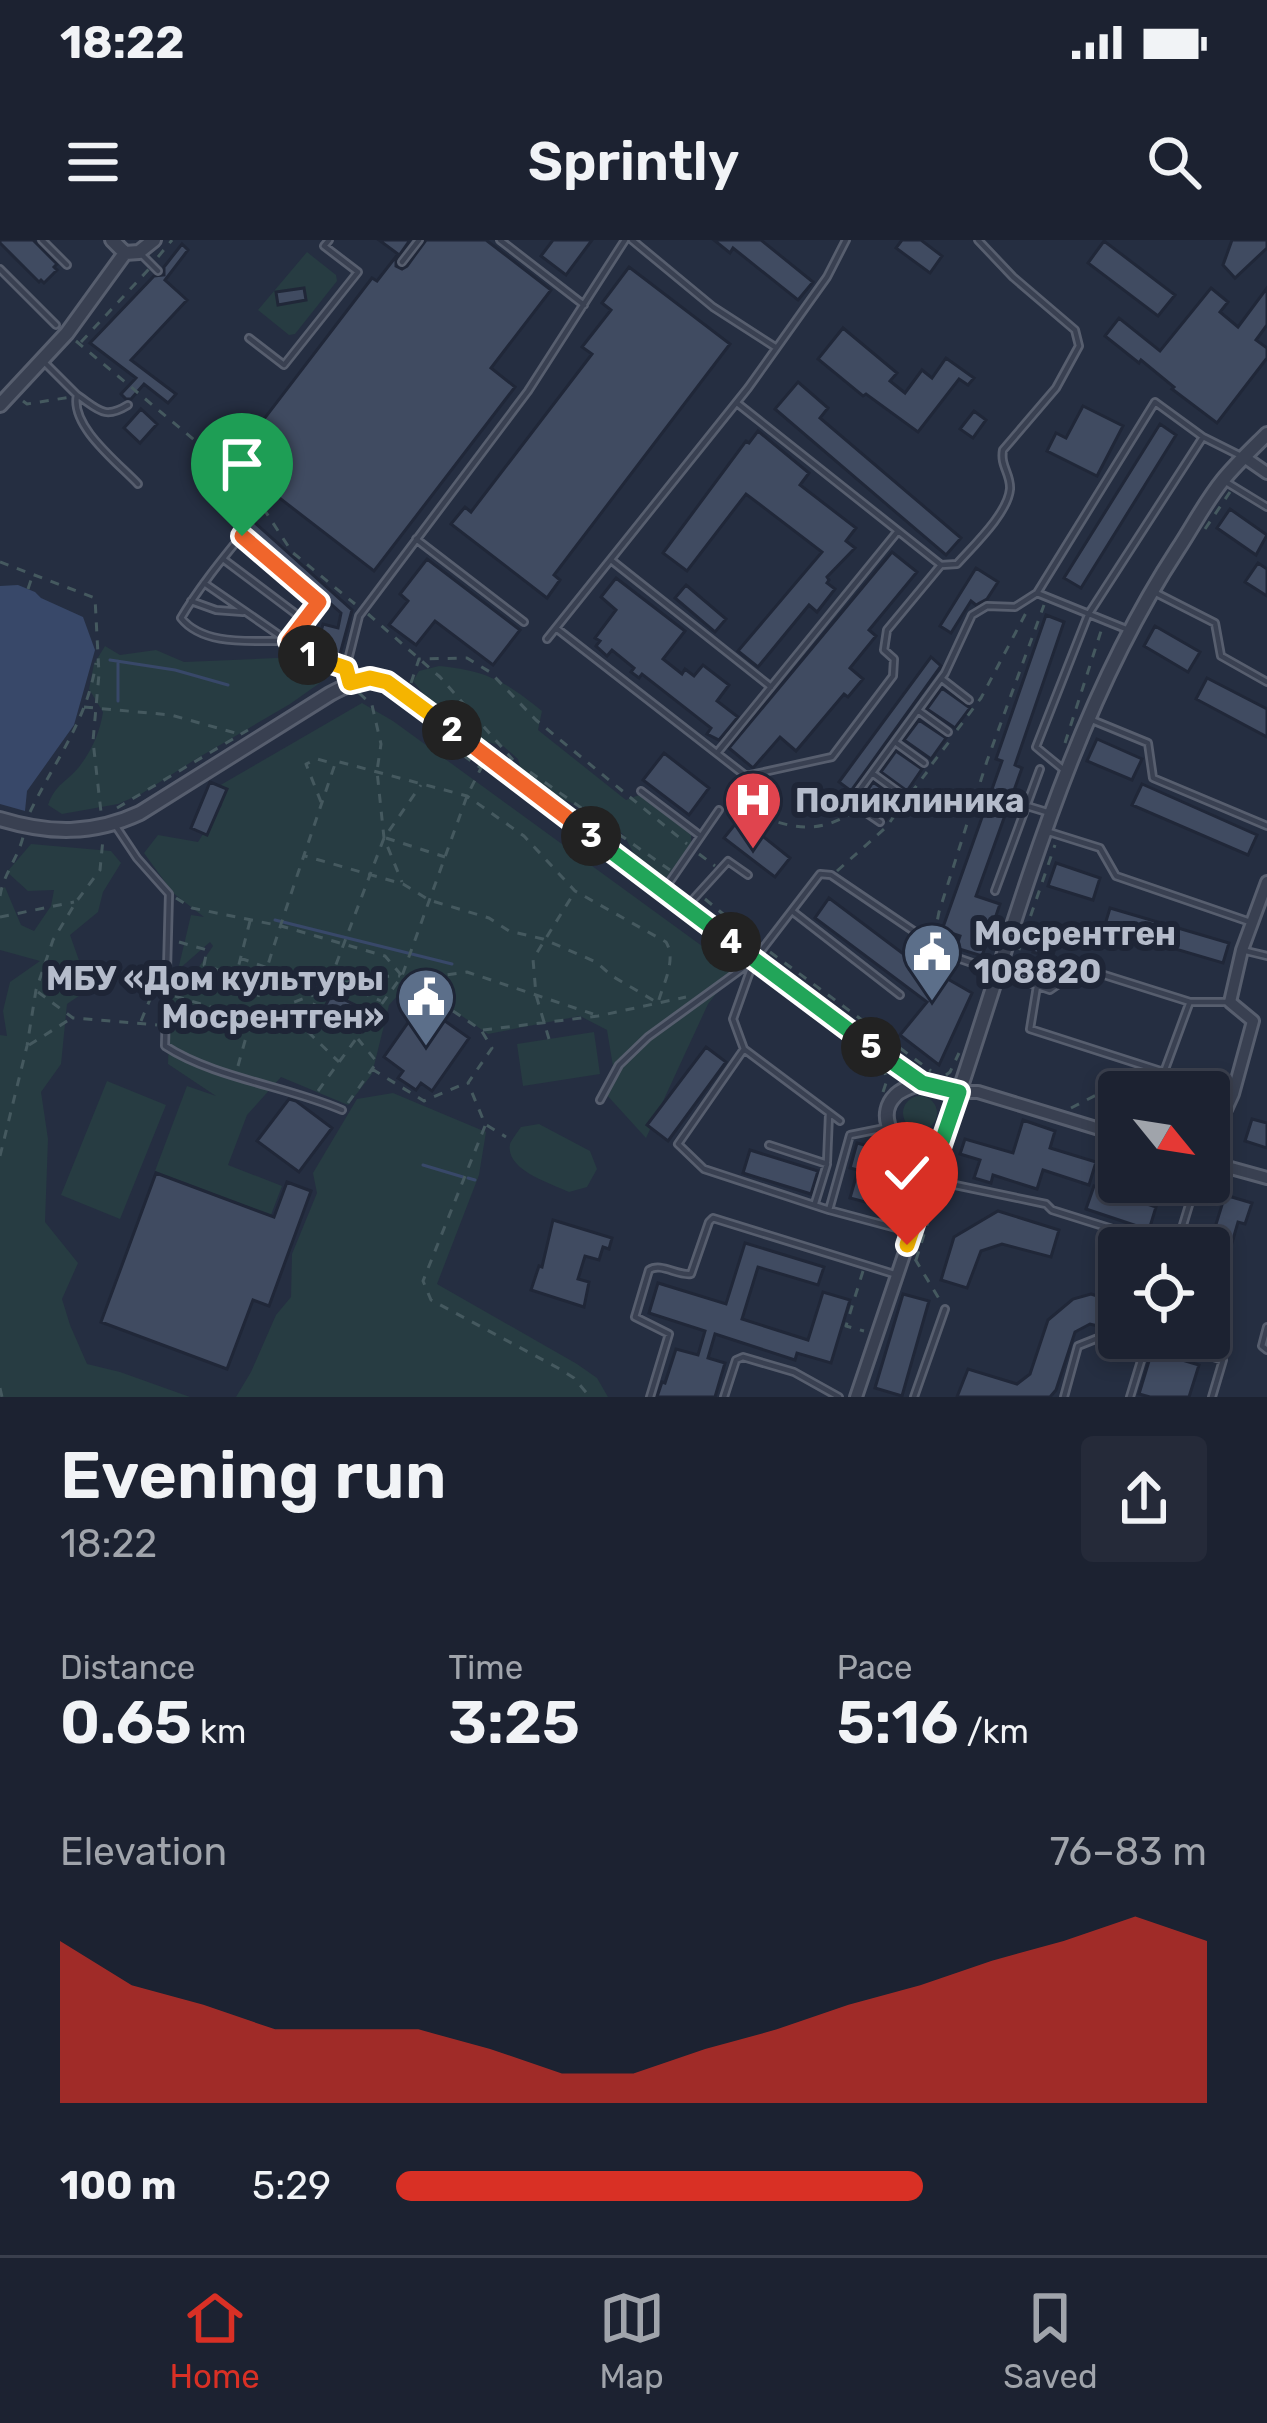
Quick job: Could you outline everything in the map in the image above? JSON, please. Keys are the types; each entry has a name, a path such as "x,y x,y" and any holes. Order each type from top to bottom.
{"street":[{"path":"112,240 132,252"},
{"path":"0,405 132,252 154,240"},
{"path":"860,1396 1043,831 1086,718 1151,590 1223,480 1267,434"},
{"path":"1244,458 1267,473"},
{"path":"0,819 65,830 115,825 353,682 379,679 407,695 922,1083 978,1092 1098,1129"},
{"path":"1230,1101 1253,1021 1230,1002 1242,950 1267,882"},
{"path":"922,1083 895,1096 887,1111 889,1127 907,1145 940,1148"},
{"path":"1230,1168 1267,1178"}],"lane":[{"path":"42,240 67,265"},
{"path":"249,338 284,365 358,272 324,246 329,240"},
{"path":"402,262 419,240"},
{"path":"500,240 584,305"},
{"path":"353,682 346,668 363,610 528,391 628,240 713,308 775,347"},
{"path":"547,639 737,403 827,277 845,240"},
{"path":"737,403 940,565 957,564 1001,513 1010,495 1010,481 1001,462 1003,450 1056,388 1079,346 1075,330 978,240"},
{"path":"514,251 520,244"},
{"path":"132,252 155,268"},
{"path":"0,269 62,329"},
{"path":"42,360 77,395 104,413 128,405"},
{"path":"77,395 80,421 138,484"},
{"path":"880,822 853,809 853,799 942,679 972,615 987,606 1015,607 1036,593 1155,402 1202,437 1244,458"},
{"path":"1066,771 1036,747 1088,615 1202,437"},
{"path":"1223,480 1267,507"},
{"path":"717,753 898,532"},
{"path":"242,536 319,602 289,641 214,638 191,631 181,618 242,536"},
{"path":"416,538 524,622"},
{"path":"223,559 304,620"},
{"path":"611,560 771,687"},
{"path":"556,628 746,776 832,757 893,676 894,659 884,650 887,630 940,565"},
{"path":"204,584 305,653 346,668"},
{"path":"1151,590 1215,623 1221,656 1267,682"},
{"path":"1036,593 1128,630"},
{"path":"190,601 248,613"},
{"path":"942,679 969,700"},
{"path":"919,711 948,732"},
{"path":"1086,718 1148,743 1153,778 1267,826"},
{"path":"895,742 924,763"},
{"path":"995,892 1040,769"},
{"path":"872,772 901,794"},
{"path":"641,791 700,836"},
{"path":"1027,806 1050,813"},
{"path":"662,891 718,810"},
{"path":"115,825 169,894 165,1046 185,1059 314,1097 342,1110"},
{"path":"1043,831 1100,848 1116,877 1251,922"},
{"path":"686,909 728,861 748,875"},
{"path":"600,1100 619,1065 648,1036 754,960 820,874 831,875 949,955 998,974 1050,990 1082,968 1190,1002 1230,1002"},
{"path":"792,911 900,995"},
{"path":"1242,950 1267,956"},
{"path":"754,960 733,1019 744,1049 840,1120"},
{"path":"1037,986 1030,1029 1161,1071"},
{"path":"1164,1071 1190,1002"},
{"path":"1253,1021 1267,1024"},
{"path":"744,1049 678,1144 704,1169 909,1238"},
{"path":"814,1205 827,1164 830,1114"},
{"path":"829,1210 850,1135 889,1127"},
{"path":"769,1145 827,1164"},
{"path":"929,1179 1046,1204 1107,1227"},
{"path":"650,1397 669,1334 635,1317 649,1270 657,1266 692,1274 713,1218 897,1274"},
{"path":"914,1397 945,1309"},
{"path":"1267,1328 1262,1346 1267,1350"},
{"path":"1064,1397 1078,1346 1098,1338"},
{"path":"724,1397 736,1360 743,1357 794,1372 839,1397"},
{"path":"1130,1397 1142,1359"},
{"path":"1212,1397 1220,1359"}],"path":[{"path":"80,344 155,268 172,240"},
{"path":"62,329 248,485 292,552 440,677"},
{"path":"27,404 77,395"},
{"path":"128,405 143,395"},
{"path":"0,562 94,598 98,655 94,771 102,816 261,722"},
{"path":"28,589 34,574"},
{"path":"831,875 884,830 981,698 1036,593"},
{"path":"933,944 987,761 1047,598"},
{"path":"28,817 77,728 98,655"},
{"path":"475,663 481,656"},
{"path":"419,659 466,658 490,672 536,720 721,871"},
{"path":"353,682 372,705 381,744 377,771 384,838 403,884"},
{"path":"84,706 171,716 241,734"},
{"path":"322,805 306,764 317,759 334,764"},
{"path":"236,1074 336,761 466,796 524,836 575,891 666,942 671,959 658,1003"},
{"path":"304,1028 319,993 329,983 384,838 421,785"},
{"path":"314,1097 402,976 466,796"},
{"path":"718,810 812,828 830,826 853,809"},
{"path":"0,896 24,833"},
{"path":"0,1156 36,990 53,940 100,870 103,837"},
{"path":"384,838 445,856"},
{"path":"305,856 403,884 429,900 543,939 596,962 658,1003"},
{"path":"549,1039 536,995 533,959 575,891"},
{"path":"169,894 192,908 281,926 385,956 402,976 481,1030 492,1048 468,1083 424,1101 372,1069"},
{"path":"0,916 76,902"},
{"path":"169,939 207,950 204,965 236,976 250,919"},
{"path":"240,958 329,983 402,976"},
{"path":"410,980 467,973 598,1016"},
{"path":"342,983 383,1002"},
{"path":"36,990 73,1018 220,1029 319,993"},
{"path":"141,1023 153,992 167,994 251,1019 304,1028 339,1062"},
{"path":"481,1030 598,1016 676,999"},
{"path":"27,1046 73,1018"},
{"path":"342,1110 377,1062 357,1037"},
{"path":"1054,1115 1149,1067"},
{"path":"880,1101 887,1080 882,1070"},
{"path":"468,1083 485,1124 506,1137"},
{"path":"485,1124 423,1281 431,1300 558,1368 590,1397"},
{"path":"909,1238 945,1309"},
{"path":"864,1331 846,1326 865,1264"},
{"path":"0,1388 2,1397"}],"green space":[{"path":"307,252 336,275 337,281 295,334 289,335 258,310"},
{"path":"105,646 120,655 156,650 184,662 298,659 327,669 324,680 290,704 141,794 118,804 62,814 48,805 84,761 98,734 103,712 89,689 94,664"},
{"path":"439,666 483,674 518,692 542,711 538,730 626,800 639,795 691,834 691,843 667,877 653,876 638,862 624,835 593,811 523,779 518,759 503,746 484,741 426,697 413,681 419,671"},
{"path":"362,703 735,970 708,1004 646,1138 605,1093 615,1078 607,1030 580,1016 488,1034 411,981 389,1005 372,1074 348,1105 281,1077 247,1115 228,1165 282,1186 271,1215 155,1171 187,1086 216,1096 168,1064 171,985 186,986 213,946 210,942 178,970 191,915 204,917 173,893 144,853 158,835 198,842 222,805 205,794"},
{"path":"31,844 111,851 121,863 103,892 98,912 70,935 81,966 101,981 67,1004 61,1064 41,1092 48,1139 45,1222 78,1263 62,1299 87,1364 190,1397 0,1397 0,1035 7,1036 3,1011 10,982 40,961 0,950 0,890 5,887 21,925 34,931 51,906 54,890 28,891 7,872"},
{"path":"594,1032 600,1074 523,1086 517,1044"},
{"path":"107,1081 166,1105 120,1219 61,1195"},
{"path":"393,1093 486,1132 479,1175 437,1284 577,1364 597,1378 608,1397 236,1397 276,1315 291,1297 292,1254 317,1193 313,1173 357,1099"},
{"path":"920,1096 932,1101 937,1113 932,1125 920,1130 908,1125 903,1113 908,1101"},
{"path":"539,1124 590,1151 597,1169 587,1187 569,1192 515,1161 510,1144 515,1136 521,1127"}],"water":[{"path":"18,585 83,617 95,650 74,725 27,791 25,811 0,804 0,586"}],"building":[{"path":"0,240 33,240 57,264 57,270 44,283 39,282"},
{"path":"379,240 410,240 396,260 402,269 426,240 486,240 551,290 491,368 515,387 374,571 273,493 279,484 238,453 372,278 377,281 398,254"},
{"path":"553,240 592,240 566,275 541,256"},
{"path":"714,240 761,240 813,282 798,300 733,248 730,253"},
{"path":"902,240 921,240 942,256 930,273 896,248"},
{"path":"1232,240 1267,240 1267,248 1235,278 1223,265"},
{"path":"1104,241 1175,295 1158,316 1088,263"},
{"path":"182,244 188,250 165,280 187,300 131,360 176,394 168,403 144,384 126,399 121,394 136,378 90,343 154,276 164,275 164,267"},
{"path":"629,267 730,344 554,575 560,580 547,598 451,524 465,507 471,512 592,354 582,347 611,310 602,303"},
{"path":"304,288 306,300 278,305 276,292"},
{"path":"1211,288 1228,302 1220,312 1238,327 1267,288 1267,325 1256,340 1267,348 1267,358 1217,423 1105,336 1119,318 1160,351"},
{"path":"843,328 897,373 890,381 905,393 922,370 932,378 946,358 974,378 968,385 959,379 918,432 818,359"},
{"path":"798,382 828,408 820,418 961,538 946,555 775,409"},
{"path":"1083,406 1123,426 1097,476 1047,451 1056,433 1066,438"},
{"path":"141,409 157,424 140,443 124,428"},
{"path":"974,411 986,420 973,438 960,429"},
{"path":"1160,424 1176,435 1081,588 1064,578"},
{"path":"758,431 809,473 800,485 856,528 846,541 855,548 827,577 835,589 817,612 809,605 758,667 738,651 822,552 746,494 687,571 663,553"},
{"path":"235,505 352,610 339,658 316,650 323,624 338,628 341,613 228,512"},
{"path":"1230,509 1267,535 1256,555 1217,528"},
{"path":"892,552 917,572 869,630 876,636 850,668 863,679 848,697 844,694 796,751 780,737 753,768 729,748"},
{"path":"427,559 520,630 493,665 435,621 416,645 389,625 408,601 400,594"},
{"path":"1258,563 1267,569 1267,596 1245,582"},
{"path":"976,568 998,582 987,599 976,605 971,601 951,633 940,626"},
{"path":"616,578 685,631 663,659 682,674 685,669 694,676 703,665 729,685 717,701 738,717 719,740 707,734 711,728 642,674 639,678 631,672 634,668 612,650 607,656 596,646 600,641 595,638 616,610 601,597"},
{"path":"686,585 726,619 715,632 675,598"},
{"path":"1046,615 1064,622 1015,765 1022,768 976,896 1000,904 982,956 956,948 960,936 942,930 1002,761 996,759"},
{"path":"1155,626 1200,652 1188,672 1144,646"},
{"path":"931,657 941,666 851,791 839,782"},
{"path":"1207,678 1267,709 1267,737 1196,699"},
{"path":"942,688 970,708 955,728 927,709"},
{"path":"919,720 946,738 931,759 904,740"},
{"path":"1097,739 1142,759 1132,780 1087,761"},
{"path":"896,751 922,769 907,791 881,772"},
{"path":"664,753 709,788 689,815 643,780"},
{"path":"210,782 227,789 207,835 191,828"},
{"path":"873,782 900,801 886,820 861,801"},
{"path":"1142,784 1257,835 1248,855 1132,805"},
{"path":"740,818 790,858 775,877 724,838"},
{"path":"1056,863 1100,878 1093,900 1048,886"},
{"path":"829,898 942,983 946,978 972,993 939,1065 900,1035 927,1002 815,918"},
{"path":"1110,908 1229,943 1223,963 1104,928"},
{"path":"1038,933 1058,939 1052,958 1033,952"},
{"path":"339,997 355,1005 342,1029 326,1021 322,1012 329,999"},
{"name":"МБУ «Дом культуры Мосрентген»","path":"421,1004 469,1038 432,1091 421,1083 416,1090 398,1078 403,1071 384,1057"},
{"path":"706,1047 726,1062 668,1141 647,1125"},
{"path":"289,1099 332,1128 299,1172 257,1141"},
{"path":"1252,1119 1267,1123 1267,1148 1245,1141"},
{"path":"1023,1120 1055,1131 1050,1148 1096,1162 1089,1185 1043,1170 1037,1189 993,1175 991,1183 974,1178 980,1160 960,1154 965,1139 1013,1153"},
{"path":"857,1143 917,1159 903,1212 850,1198 858,1170 850,1168"},
{"path":"750,1150 818,1171 811,1194 743,1173"},
{"path":"156,1173 274,1217 287,1182 311,1191 269,1306 253,1300 227,1369 101,1322"},
{"path":"1094,1186 1098,1203 1156,1207 1150,1227 1086,1209"},
{"path":"1230,1196 1252,1203 1245,1224 1238,1222 1230,1250 1230,1227 1215,1227 1223,1203 1230,1203"},
{"path":"998,1211 1059,1230 1051,1257 1002,1244 981,1251 967,1288 941,1280 954,1237"},
{"path":"553,1220 612,1238 599,1260 585,1256 578,1279 589,1282 584,1307 531,1290"},
{"path":"745,1243 824,1267 818,1285 758,1267 742,1319 808,1340 823,1292 850,1300 831,1363 797,1353 795,1360 715,1334 708,1358 725,1363 715,1397 657,1397 676,1349 698,1355 705,1331 649,1313 658,1283 726,1304"},
{"path":"903,1294 929,1301 902,1396 875,1388"},
{"path":"1098,1296 1098,1326 1090,1324 1075,1332 1050,1397 957,1397 968,1369 1017,1384 1030,1374 1048,1320 1073,1299"},
{"path":"1150,1359 1199,1365 1189,1397 1139,1394"}],"waterway":[{"path":"110,660 175,670 228,685"},
{"path":"118,661 118,701"},
{"path":"275,920 452,964"},
{"path":"423,1165 463,1177"},
{"path":"468,1178 475,1180"}],"place":[{"name":"Поликлиника","path":"753,851"},
{"name":"Мосрентген 108820","path":"932,1003"},
{"name":"МБУ «Дом культуры Мосрентген»","path":"426,1048"}],"route":[{"path":"242,536 319,602 289,641 305,653 346,668 350,683 379,679 407,695 879,1053 922,1083 959,1092 907,1245"}]}
